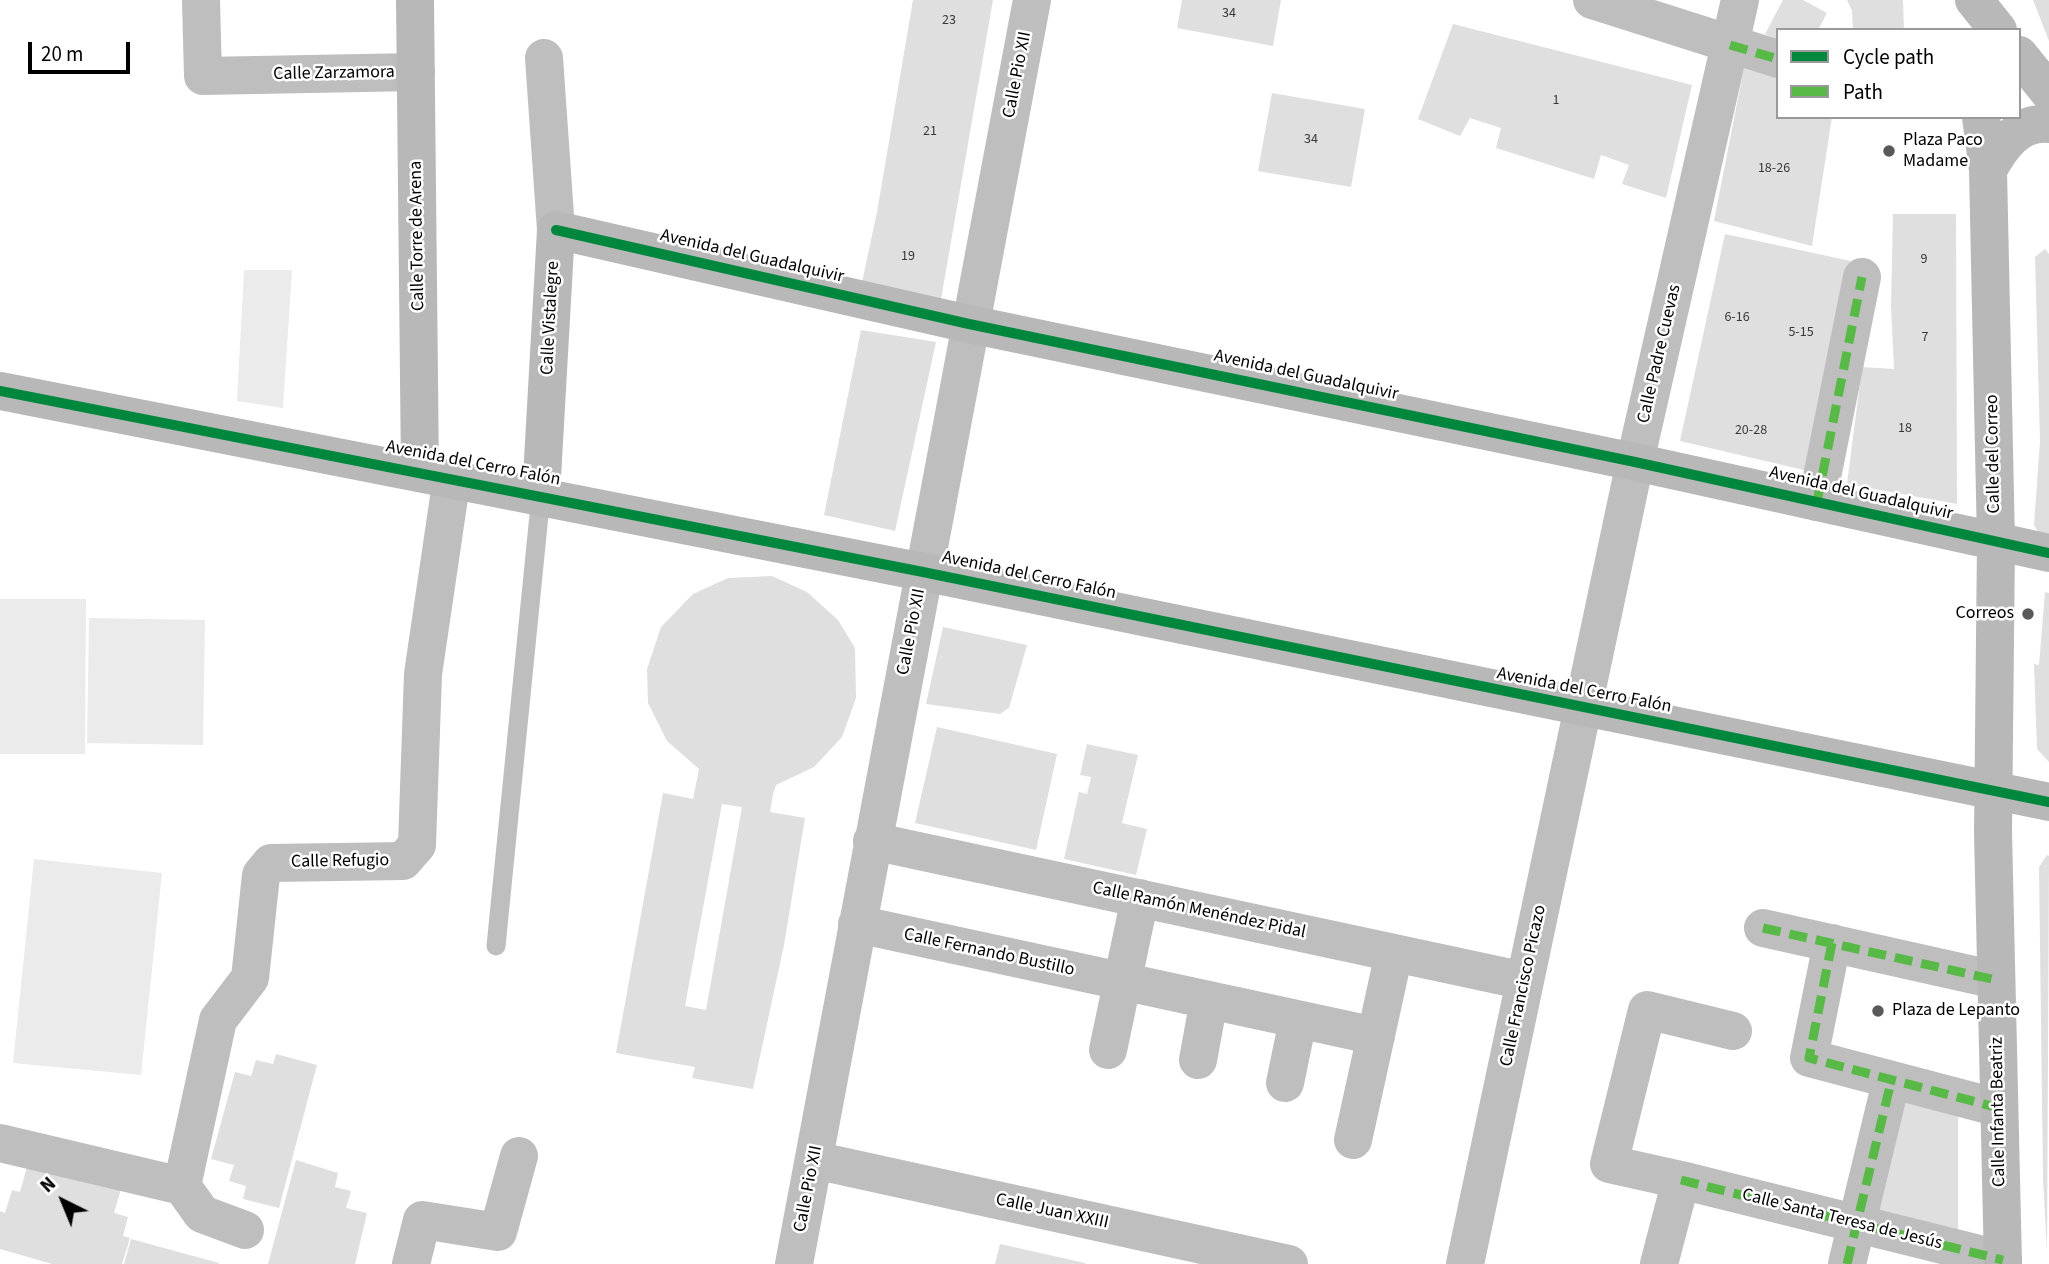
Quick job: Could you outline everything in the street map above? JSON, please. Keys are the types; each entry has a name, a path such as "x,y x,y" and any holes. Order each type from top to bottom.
{"street":[{"name":"Calle Zarzamora","path":"201,0 203,76 416,72"},
{"name":"Calle Torre de Arena","path":"415,0 416,72 436,474"},
{"name":"Calle Pio XII","path":"794,1264 1032,0"},
{"path":"1592,0 1776,58"},
{"name":"Calle Padre Cuevas","path":"1584,709 1635,462 1740,0"},
{"path":"1965,0 1969,28"},
{"path":"1974,0 1996,28"},
{"path":"2021,57 2049,92"},
{"name":"Calle Vistalegre","path":"541,495 556,230 544,58"},
{"name":"Calle del Correo","path":"1981,119 1988,170 1996,542 1993,791"},
{"path":"1988,170 2000,148 2014,134 2040,123 2049,124"},
{"name":"Avenida del Guadalquivir","path":"556,230 969,324 1635,462 2049,553"},
{"path":"1817,502 1863,277"},
{"name":"Avenida del Cerro Falón","path":"0,391 541,495 2049,802"},
{"name":"Calle Refugio","path":"182,1186 218,1020 250,978 261,875 271,863 403,861 417,845 423,674 436,474"},
{"name":"Calle Francisco Picazo","path":"1465,1264 1584,709"},
{"name":"Calle Infanta Beatriz","path":"1993,791 2003,1262"},
{"name":"Calle Ramón Menéndez Pidal","path":"872,841 1525,981"},
{"path":"1108,1049 1140,898"},
{"name":"Calle Fernando Bustillo","path":"857,924 1376,1036"},
{"path":"1763,928 1996,979"},
{"path":"1832,943 1809,1058 1891,1082 1998,1108"},
{"path":"1353,1140 1394,953"},
{"path":"1198,1060 1209,1000"},
{"name":"Calle Santa Teresa de Jesús","path":"1733,1031 1647,1010 1609,1164 2003,1262"},
{"path":"1285,1083 1298,1020"},
{"path":"1847,1264 1891,1082"},
{"path":"0,1143 182,1186 202,1214 245,1230"},
{"path":"411,1264 422,1220 498,1232 519,1157"},
{"name":"Calle Juan XXIII","path":"814,1160 1289,1264"},
{"path":"1659,1264 1681,1181"}],"lane":[{"path":"496,946 541,495"}],"shaded area":[{"path":"244,270 292,270 283,408 237,401"},
{"path":"0,599 86,599 85,754 0,754"},
{"path":"89,618 205,620 203,745 87,743"},
{"path":"34,859 162,873 141,1075 13,1063"}],"building":[{"path":"913,0 993,0 940,305 861,287 877,212"},
{"path":"1182,0 1281,0 1273,46 1177,28"},
{"path":"1783,0 1803,0 1827,13 1819,28 1776,28 1776,40 1765,34"},
{"path":"1847,0 1903,0 1904,28 1853,28 1852,11"},
{"path":"2033,0 2049,0 2049,41"},
{"path":"1453,24 1692,85 1666,198 1622,184 1629,165 1601,155 1594,179 1496,148 1501,128 1470,118 1460,136 1418,119"},
{"path":"1746,57 1776,66 1776,119 1832,119 1812,246 1714,221"},
{"path":"1272,93 1365,109 1351,187 1258,171"},
{"path":"1893,214 1956,214 1957,504 1847,484 1862,367 1894,369 1891,307"},
{"path":"1725,234 1851,261 1812,472 1680,441"},
{"path":"2045,249 2049,254 2049,537 2038,532 2034,525 2040,441 2035,257"},
{"path":"861,330 936,342 895,531 824,515"},
{"path":"772,576 807,592 838,620 855,648 856,698 842,737 814,767 776,785 773,794 770,812 805,818 784,945 753,1089 692,1078 695,1067 616,1053 663,793 693,799 699,769 667,741 648,703 647,669 661,627 693,594 728,578","holes":["722,804 742,807 706,1010 685,1006"]},
{"path":"2045,592 2049,593 2049,762 2037,749 2034,664 2039,665"},
{"path":"943,627 1027,645 1009,708 1000,714 926,704"},
{"path":"937,727 1057,754 1036,850 915,823"},
{"path":"1087,744 1138,755 1122,823 1147,829 1136,875 1064,859 1079,792 1087,794 1091,777 1080,775"},
{"path":"2047,855 2047,1252 2043,1178 2039,867"},
{"path":"276,1054 317,1065 279,1208 243,1199 246,1186 229,1181 234,1165 211,1159 235,1072 251,1076 256,1060 273,1064"},
{"path":"1900,1098 1958,1111 1958,1230 1876,1211"},
{"path":"296,1160 338,1173 335,1187 351,1191 346,1208 367,1213 355,1264 268,1264"},
{"path":"28,1163 121,1189 114,1213 128,1217 123,1236 130,1238 122,1264 52,1264 0,1249 0,1211 5,1213 12,1190 20,1192"},
{"path":"131,1239 219,1263 219,1264 124,1264"},
{"path":"1000,1244 1085,1263 1085,1264 995,1264"}],"marked path":[{"path":"1730,45 1776,58"},
{"path":"1817,502 1862,277"},
{"path":"1763,928 1996,980"},
{"path":"1832,943 1809,1058 1999,1108"},
{"path":"1847,1264 1891,1082"},
{"path":"1681,1180 2003,1260"}],"cycle path":[{"path":"556,230 969,324 1635,462 2049,553"},
{"path":"0,391 923,572 2049,802"}],"place":[{"name":"Plaza Paco Madame","path":"1889,151"},
{"name":"Correos","path":"2028,614"},
{"name":"Plaza de Lepanto","path":"1878,1011"}]}
